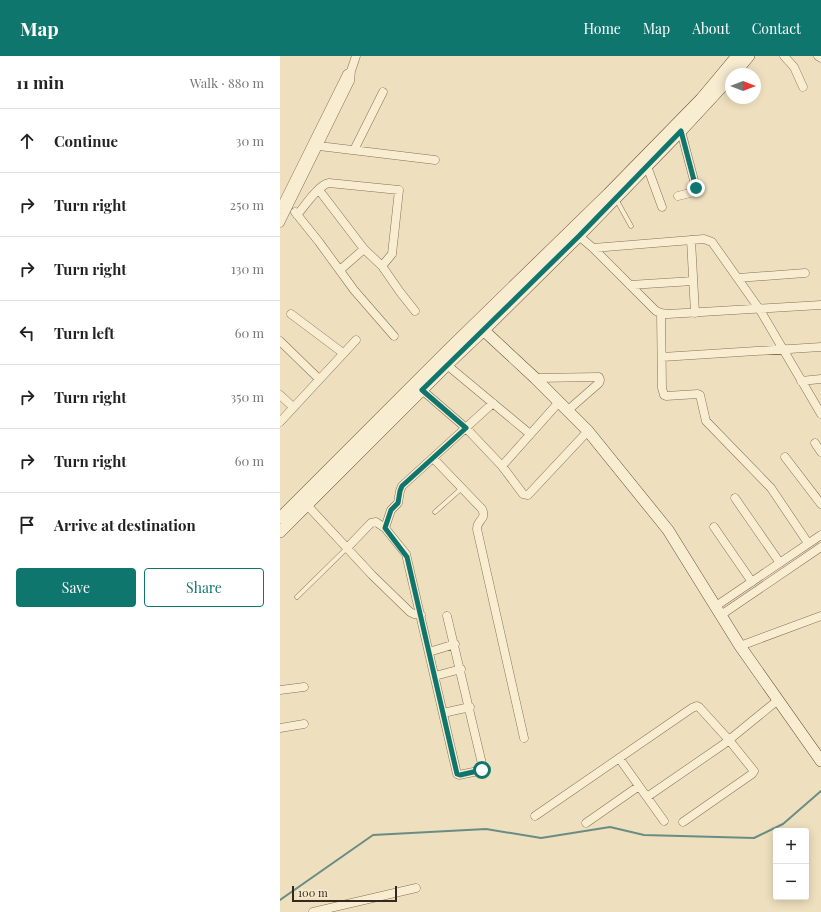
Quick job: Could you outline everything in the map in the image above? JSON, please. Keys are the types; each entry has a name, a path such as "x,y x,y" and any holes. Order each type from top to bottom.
{"main road":[{"path":"280,518 480,327 579,236 681,131 737,56"},
{"path":"739,68 749,56"},
{"path":"280,532 447,365 480,327 608,194 725,82"},
{"path":"480,327 535,378 588,431 668,530 737,641 821,761"}],"street":[{"path":"280,209 294,189 319,146 350,81 351,71 356,56"},
{"path":"784,56 794,67 803,87"},
{"path":"280,223 347,74 351,71"},
{"path":"354,150 382,92"},
{"path":"678,196 694,192 696,190 681,131"},
{"path":"319,146 435,160"},
{"path":"646,166 662,207"},
{"path":"297,215 323,185 329,183 399,190 392,254 382,266"},
{"path":"319,190 364,249 382,266 415,311"},
{"path":"289,205 319,242 354,290 394,336"},
{"path":"579,236 661,314 760,310 821,305"},
{"path":"593,248 704,239 712,242 760,310 821,413"},
{"path":"691,240 695,313"},
{"path":"340,270 364,249"},
{"path":"738,278 805,272"},
{"path":"630,285 693,281"},
{"path":"291,314 343,353"},
{"path":"661,314 662,388 664,395 700,395 706,421 771,488 808,543"},
{"path":"280,422 356,340"},
{"path":"280,341 319,379"},
{"path":"662,357 821,347"},
{"path":"447,365 530,434"},
{"path":"535,378 598,377 600,380 599,383 567,411"},
{"path":"801,381 821,379"},
{"path":"422,390 466,428 502,466 524,494 528,495 588,431"},
{"path":"280,395 293,407"},
{"path":"502,466 558,402"},
{"path":"385,528 391,510 398,503 401,488 493,403"},
{"path":"815,443 821,452"},
{"path":"785,457 821,504"},
{"path":"433,458 482,509 484,513 484,516 477,525 477,529 524,738"},
{"path":"735,498 780,563"},
{"path":"307,505 372,576 410,612 421,615"},
{"path":"347,548 372,523 376,522 385,528 406,554 457,774 460,775 482,770 484,768 447,616"},
{"path":"714,527 752,582"},
{"path":"718,611 752,582 821,535"},
{"path":"718,611 821,547"},
{"path":"791,555 797,563"},
{"path":"737,641 821,616"},
{"path":"429,652 455,644"},
{"path":"435,676 461,669"},
{"path":"280,690 304,687"},
{"path":"647,797 729,740 778,700"},
{"path":"535,816 697,706 753,768 753,772 682,822"},
{"path":"443,713 470,707"},
{"path":"280,728 304,724"},
{"path":"620,758 664,821"},
{"path":"586,823 639,786"},
{"path":"313,912 416,888"}],"lane":[{"path":"616,198 631,226"},
{"path":"436,512 462,488"},
{"path":"297,597 347,548"}],"waterway":[{"path":"280,900 373,835 486,829 541,838 610,827 644,835 754,838 783,824 821,791"}],"route":[{"path":"482,770 460,775 457,774 407,557 385,528 390,517 391,510 398,503 402,486 466,428 422,390 579,236 681,131 696,188"}]}
